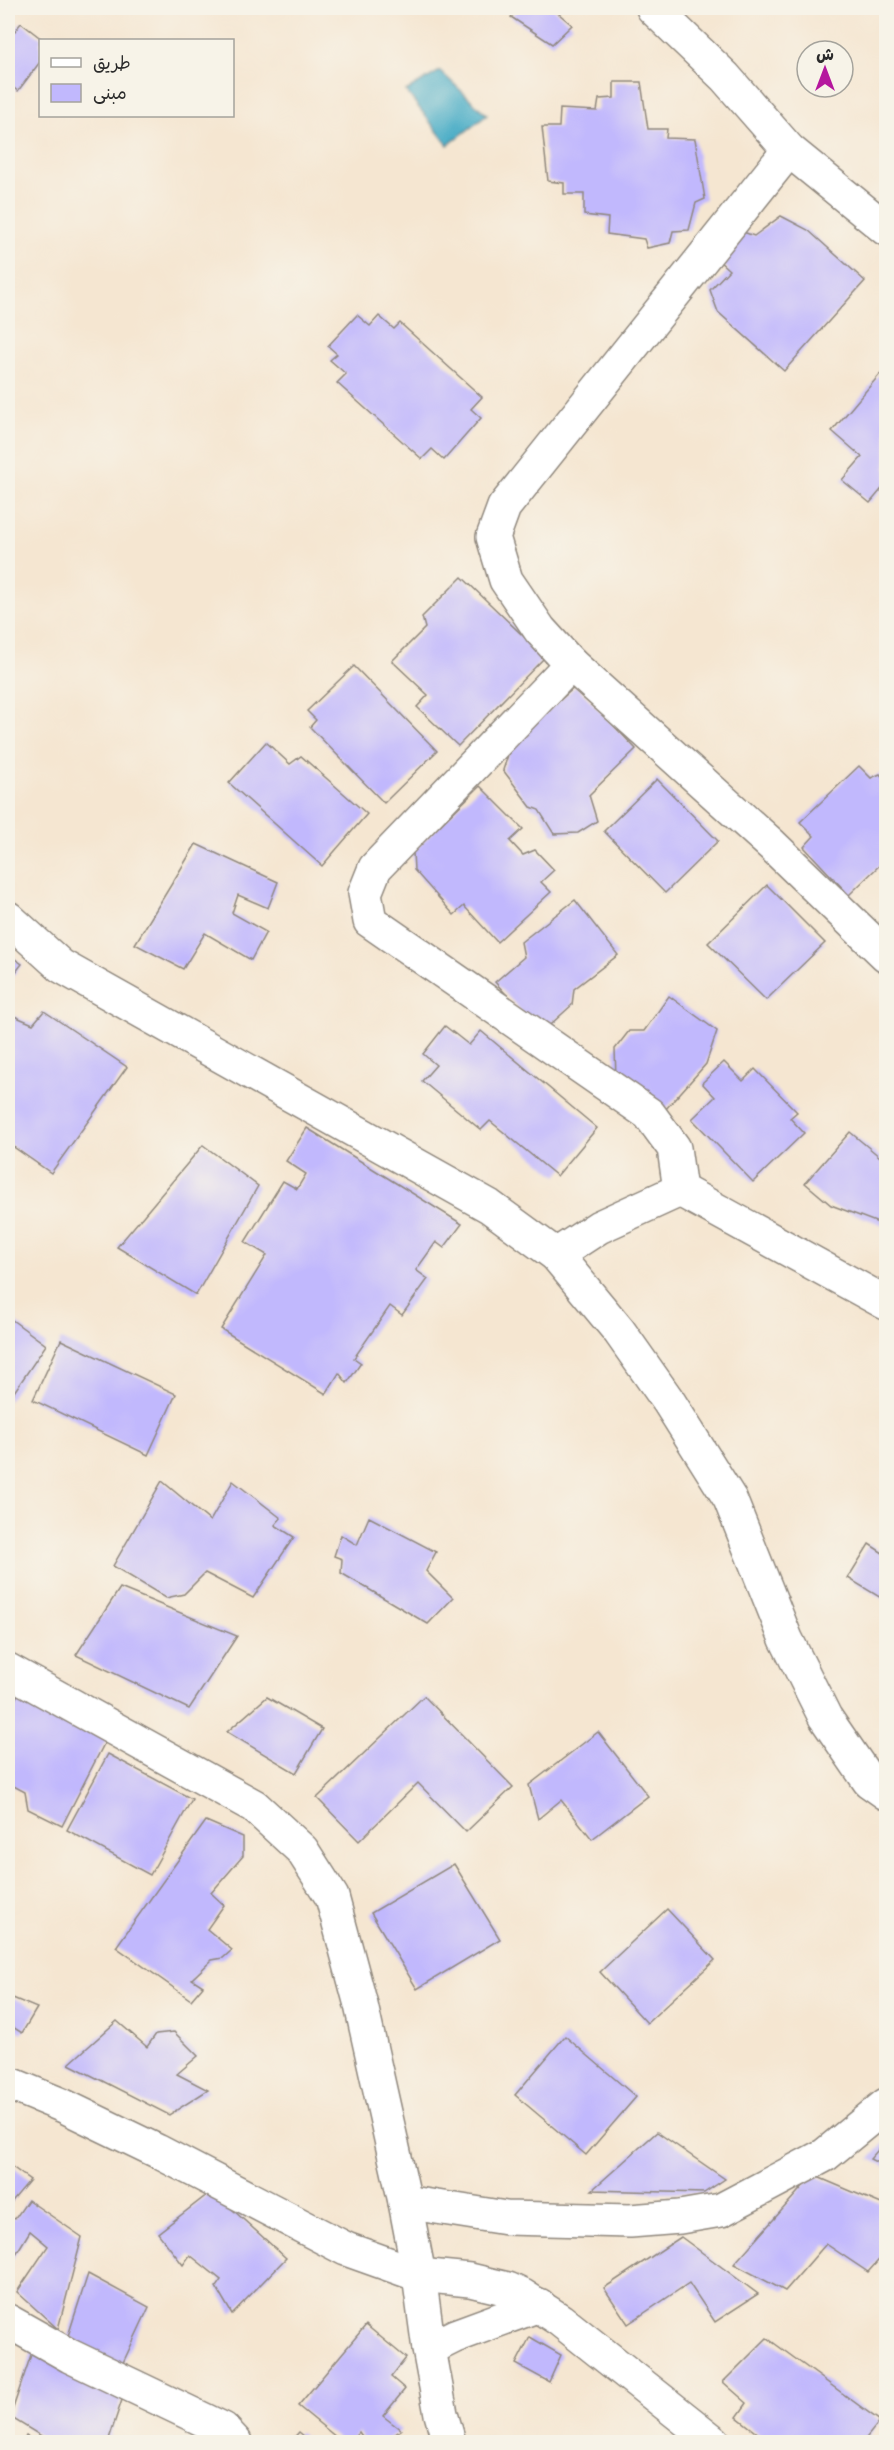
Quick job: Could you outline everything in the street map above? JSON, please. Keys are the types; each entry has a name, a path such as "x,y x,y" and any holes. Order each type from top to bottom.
{"street":[{"path":"653,8 725,77 789,150 886,230"},
{"path":"789,150 504,507 493,537 506,580 540,630 571,664 772,846 886,955"},
{"path":"571,664 375,868 365,893 370,921 649,1114 674,1148 680,1190"},
{"path":"8,918 62,966 489,1206 556,1255 625,1340 669,1402 730,1499 786,1639 825,1717 869,1781 886,1793"},
{"path":"556,1255 599,1227 680,1190"},
{"path":"680,1190 886,1304"},
{"path":"8,1670 254,1806 302,1850 332,1897 345,1936 405,2202 419,2276 429,2349 441,2414 449,2442"},
{"path":"8,2083 64,2106 146,2146 346,2248 419,2276 450,2277 494,2284 540,2305 714,2442"},
{"path":"405,2202 506,2218 630,2221 680,2217 721,2210 825,2155 886,2105"},
{"path":"429,2349 455,2336 540,2305"},
{"path":"8,2320 70,2356 224,2429 235,2442"}],"water":[{"path":"440,71 487,115 448,145 406,91"}],"building":[{"path":"519,8 552,8 572,25 552,44 511,17"},
{"path":"21,23 42,39 39,39 39,63 18,91 8,84 8,40"},
{"path":"614,82 641,82 648,129 667,129 666,138 695,139 705,199 696,203 689,230 673,231 670,243 647,248 644,239 607,234 608,218 584,215 584,194 564,194 564,183 548,181 542,127 559,127 560,109 597,111 599,99 614,98"},
{"path":"781,216 808,230 865,281 784,371 718,312 710,290 729,270 718,260 743,232 754,236"},
{"path":"357,315 370,326 379,316 394,329 400,323 482,397 471,409 481,418 444,460 432,449 422,459 337,383 346,374 330,360 337,354 328,346"},
{"path":"886,367 886,484 870,503 842,480 862,457 832,431"},
{"path":"462,577 545,657 458,746 417,707 428,695 392,661 425,628 422,617"},
{"path":"354,666 437,751 384,803 310,727 316,720 307,711"},
{"path":"576,686 636,749 589,795 597,821 578,833 554,834 539,810 531,807 503,770 512,743"},
{"path":"266,742 290,764 301,756 367,814 322,866 229,783"},
{"path":"859,766 871,778 880,774 886,781 886,859 849,895 804,847 814,836 800,822"},
{"path":"657,779 718,841 665,893 604,831"},
{"path":"480,786 523,829 510,841 523,855 535,850 554,870 541,882 551,892 497,942 464,906 454,915 414,870 413,852"},
{"path":"196,844 278,882 268,908 238,895 232,913 266,932 251,960 205,933 183,969 135,944"},
{"path":"767,885 825,943 766,1000 708,943"},
{"path":"575,900 618,955 574,989 572,1005 541,1033 495,982 524,957 521,942"},
{"path":"8,954 22,964 8,982"},
{"path":"669,996 717,1031 706,1064 665,1110 616,1077 615,1049 629,1031 644,1031"},
{"path":"44,1011 127,1067 51,1173 8,1143 8,1026 14,1016 33,1024"},
{"path":"445,1026 469,1045 481,1031 597,1128 557,1176 490,1121 481,1130 422,1081 436,1065 423,1054"},
{"path":"724,1062 743,1081 755,1069 797,1112 790,1118 804,1133 753,1182 692,1119 715,1097 702,1083"},
{"path":"307,1128 462,1224 444,1248 436,1242 416,1270 428,1279 402,1315 390,1306 354,1358 361,1363 347,1383 339,1373 326,1394 221,1329 267,1255 245,1242 283,1181 297,1189 306,1174 286,1161"},
{"path":"850,1132 886,1162 886,1226 831,1205 805,1183"},
{"path":"203,1145 258,1186 196,1295 117,1247"},
{"path":"8,1317 46,1345 8,1401"},
{"path":"61,1340 176,1394 148,1455 33,1400"},
{"path":"162,1481 210,1521 233,1481 281,1518 275,1525 294,1537 253,1598 205,1573 184,1594 166,1598 113,1566"},
{"path":"369,1517 436,1552 426,1571 453,1598 428,1624 341,1573 342,1559 334,1556 341,1535 357,1545"},
{"path":"869,1544 886,1555 886,1601 848,1578"},
{"path":"120,1588 237,1636 189,1709 76,1655"},
{"path":"18,1694 107,1738 62,1826 28,1809 25,1792 8,1783 8,1714"},
{"path":"424,1696 513,1787 466,1832 418,1783 359,1841 317,1798"},
{"path":"267,1697 322,1729 296,1773 227,1732"},
{"path":"598,1732 648,1796 592,1839 561,1800 538,1819 529,1785"},
{"path":"108,1754 192,1799 150,1875 67,1830"},
{"path":"206,1821 243,1837 243,1856 211,1893 224,1905 207,1929 232,1950 223,1958 212,1960 192,1979 203,1986 191,2000 116,1947"},
{"path":"454,1864 500,1939 417,1989 371,1913"},
{"path":"667,1909 715,1960 647,2023 600,1972"},
{"path":"8,1996 37,2008 22,2033 8,2024"},
{"path":"117,2021 147,2047 156,2034 174,2032 198,2056 177,2074 208,2090 169,2115 69,2064"},
{"path":"565,2036 636,2097 586,2155 515,2095"},
{"path":"657,2132 725,2179 704,2193 592,2190"},
{"path":"886,2141 886,2167 870,2159"},
{"path":"8,2164 30,2180 8,2206"},
{"path":"813,2175 886,2206 886,2252 868,2272 826,2244 785,2291 734,2264"},
{"path":"212,2191 286,2258 232,2314 216,2287 221,2280 190,2255 183,2265 158,2233"},
{"path":"28,2200 82,2237 58,2329 17,2292 48,2246 30,2231 8,2267 8,2217 15,2219"},
{"path":"681,2237 758,2294 715,2322 689,2283 628,2324 604,2288"},
{"path":"88,2274 149,2307 121,2367 68,2336"},
{"path":"366,2325 406,2358 391,2377 405,2389 383,2416 401,2430 383,2442 366,2442 359,2432 350,2442 342,2442 298,2406"},
{"path":"530,2337 561,2355 549,2382 516,2364"},
{"path":"767,2338 880,2421 863,2442 769,2442 737,2417 747,2403 723,2382"},
{"path":"34,2346 125,2391 108,2442 51,2442 10,2417"},
{"path":"299,2432 311,2442 290,2442"},
{"path":"26,2436 37,2442 23,2442"}]}
